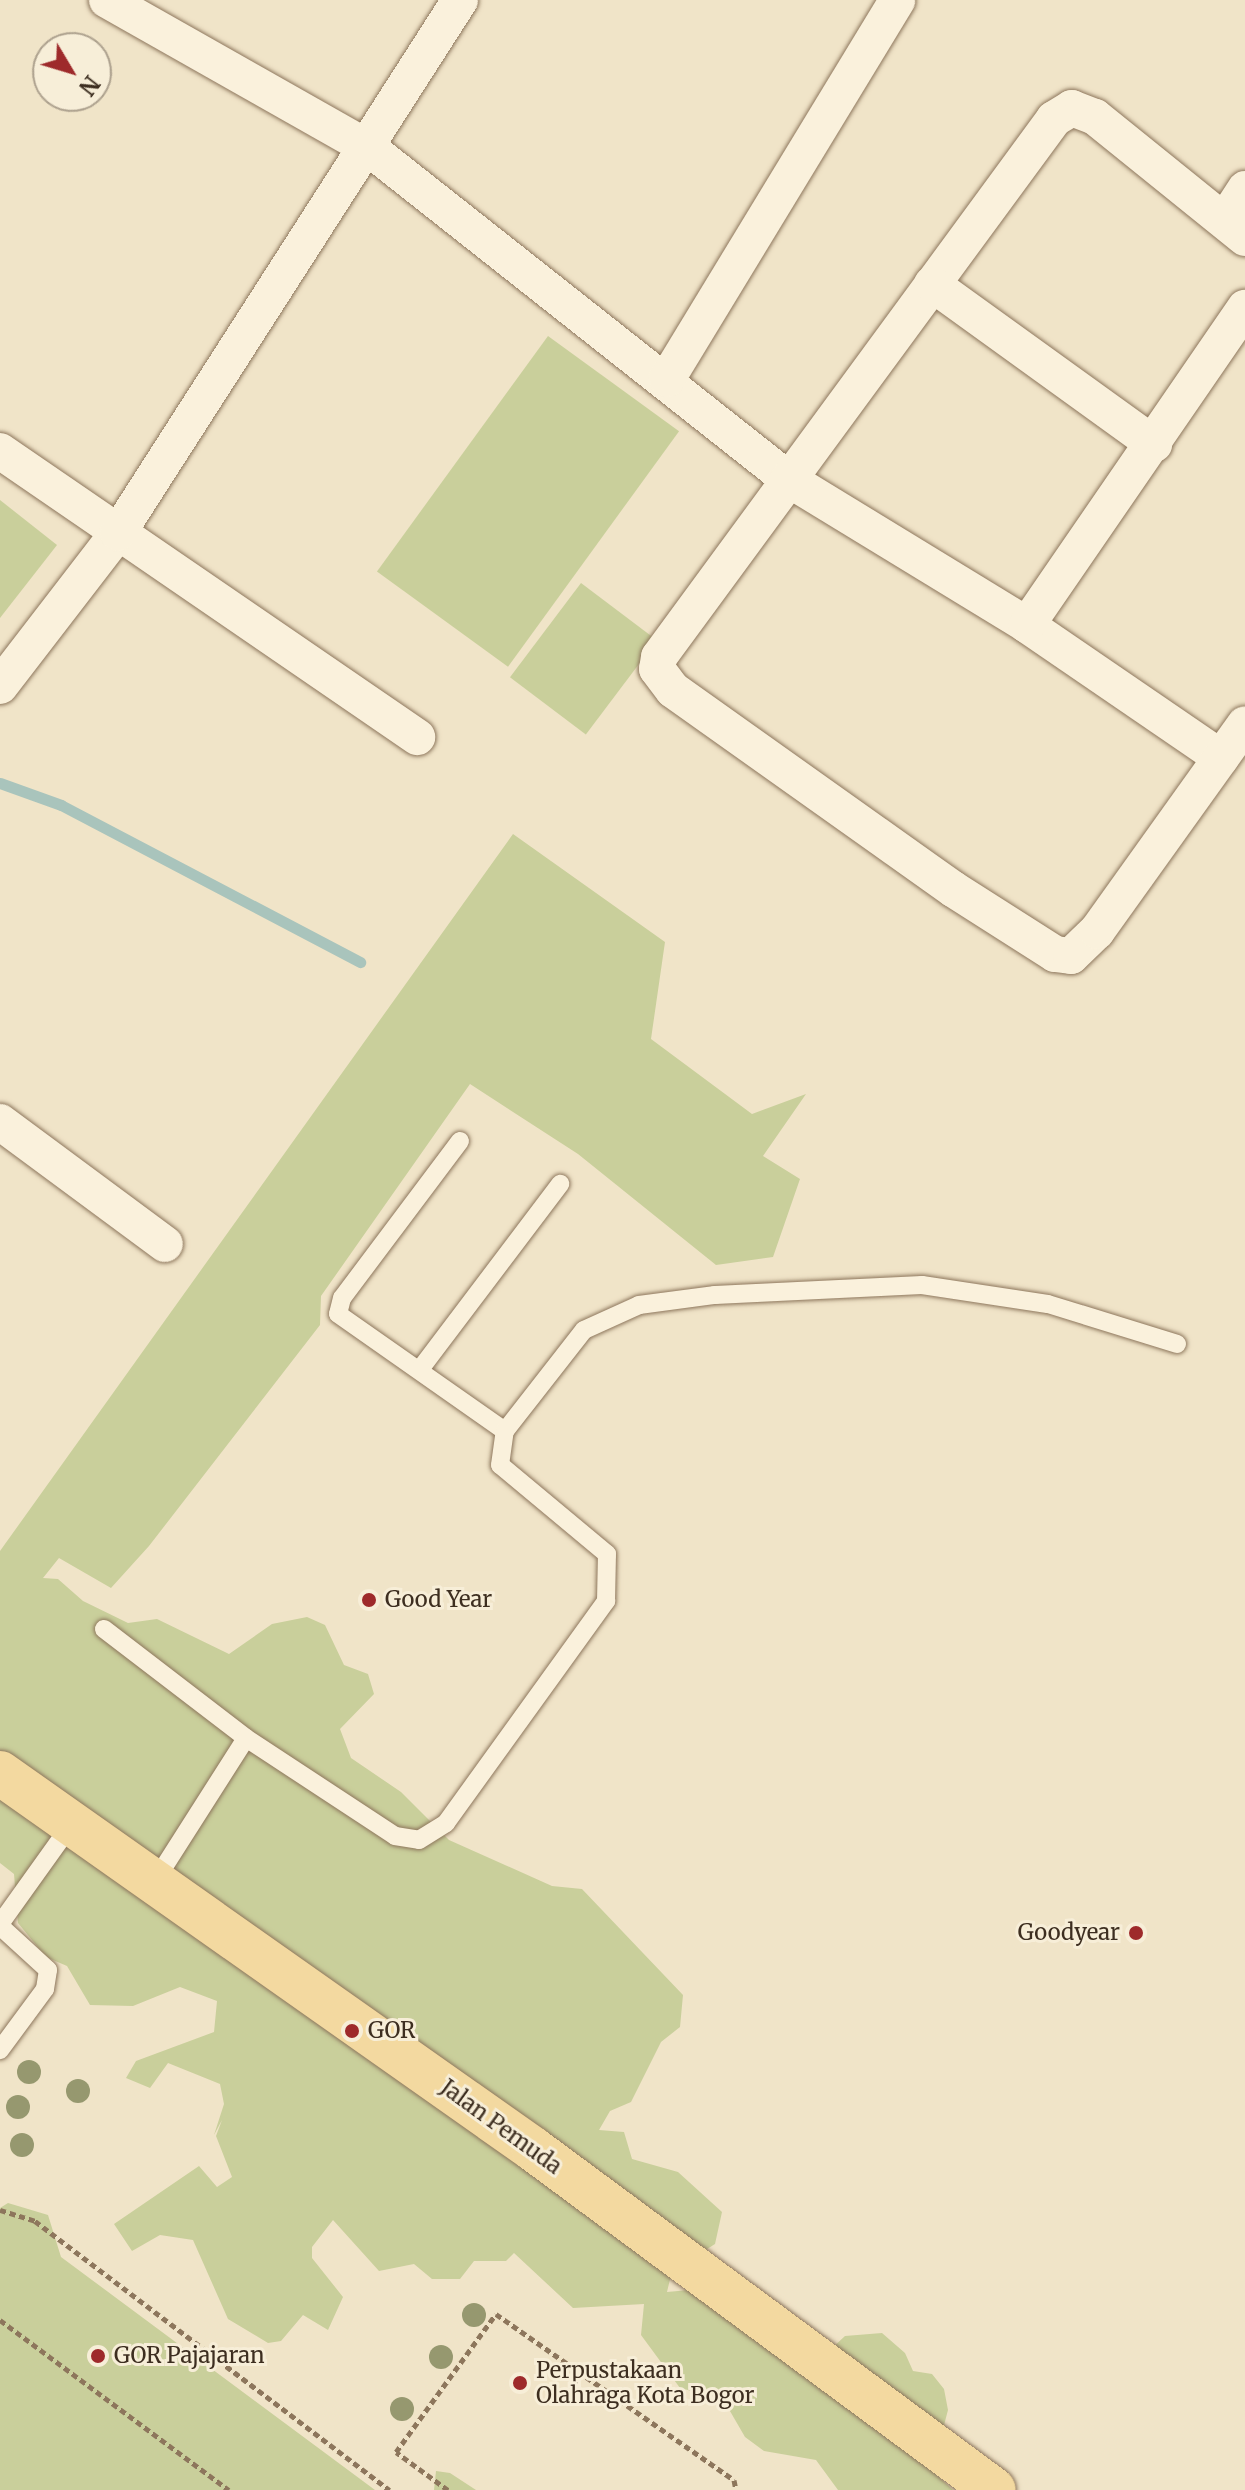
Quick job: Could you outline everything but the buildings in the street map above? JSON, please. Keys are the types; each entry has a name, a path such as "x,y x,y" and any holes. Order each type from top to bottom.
{"main road":[{"name":"Jalan Pemuda","path":"0,1773 74,1821 994,2490"}],"street":[{"path":"107,0 370,149 667,379 788,479 1027,625 1221,758"},
{"path":"0,686 118,533 370,149 460,0"},
{"path":"667,379 897,0"},
{"path":"1245,189 1235,229 1095,117 1072,108 1054,119 659,657 657,669 673,690 953,889 1055,954 1071,956 1097,931 1245,724"},
{"path":"932,284 1154,444"},
{"path":"1027,625 1245,308"},
{"path":"0,451 417,737"},
{"path":"0,1122 165,1244"}],"lane":[{"path":"460,1141 342,1298 338,1314 421,1368 505,1431"},
{"path":"421,1368 560,1184"},
{"path":"104,1629 246,1738 395,1836 419,1840 446,1823 606,1601 612,1574 607,1554 587,1532 500,1465 505,1431 584,1330 639,1305 715,1295 922,1285 1048,1304 1177,1344"},
{"path":"155,1881 246,1738"},
{"path":"0,2050 45,1989 48,1970 0,1925 74,1821"}],"path":[{"path":"0,2210 35,2221 389,2490"},
{"path":"448,2490 396,2452 496,2314 734,2480 736,2490"},
{"path":"0,2320 229,2490"}],"green space":[{"path":"548,336 679,431 508,667 377,571"},
{"path":"0,500 57,545 0,618"},
{"path":"581,583 657,640 586,734 510,677"},
{"path":"513,834 665,942 651,1039 752,1114 806,1094 763,1156 800,1179 773,1257 716,1265 578,1154 470,1084 321,1296 320,1325 149,1546 111,1588 59,1558 43,1578 58,1579 83,1601 128,1623 157,1619 229,1654 272,1624 307,1617 325,1625 344,1665 368,1674 374,1694 340,1729 351,1758 401,1792 449,1840 552,1886 582,1889 683,1995 680,2027 661,2042 631,2102 610,2111 599,2130 624,2132 632,2159 678,2172 722,2212 715,2244 672,2271 667,2292 689,2290 831,2349 845,2336 882,2333 905,2353 913,2371 932,2374 944,2389 948,2410 932,2471 953,2490 838,2490 816,2460 764,2451 745,2437 723,2399 680,2388 641,2335 644,2304 573,2308 514,2253 506,2261 474,2261 460,2279 432,2279 414,2264 379,2271 333,2220 312,2247 312,2258 343,2297 328,2330 303,2315 281,2341 268,2343 228,2319 193,2240 160,2235 132,2251 114,2224 199,2166 217,2187 232,2177 216,2136 222,2120 214,2135 224,2104 220,2084 168,2063 150,2088 126,2078 136,2061 214,2032 217,2001 180,1987 133,2006 90,2005 67,1966 46,1957 18,1923 14,1874 0,1863 0,1551"},
{"name":"GOR Pajajaran","path":"8,2203 48,2215 61,2257 375,2490 0,2490 0,2208"},
{"path":"436,2471 450,2473 476,2490 434,2490"}],"waterway":[{"path":"0,783 61,805 360,962"}],"place":[{"name":"Good Year","path":"369,1600"},
{"name":"Goodyear","path":"1136,1933"},
{"name":"GOR","path":"352,2031"},
{"name":"GOR Pajajaran","path":"98,2356"},
{"name":"Perpustakaan Olahraga Kota Bogor","path":"520,2383"}]}
